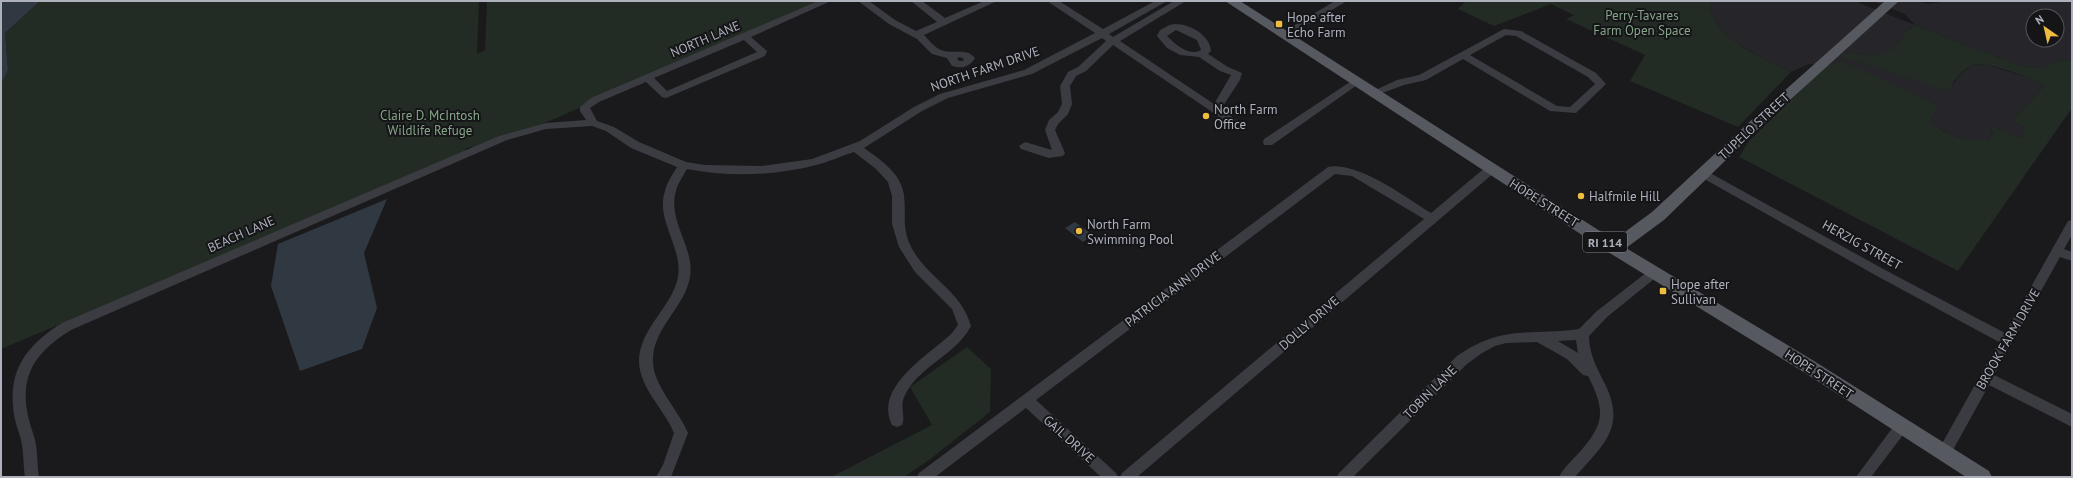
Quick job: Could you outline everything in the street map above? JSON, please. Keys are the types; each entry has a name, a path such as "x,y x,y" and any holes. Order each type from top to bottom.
{"main road":[{"name":"HOPE STREET","path":"1231,1 1614,248 1808,366 1901,427 1982,477"},
{"name":"TUPELO STREET","path":"1614,248 1658,216 1832,53 1893,1"}],"street":[{"name":"NORTH LANE","path":"593,123 585,111 585,107 595,100 826,1"},
{"path":"863,1 892,22 916,35 936,52 950,56"},
{"path":"916,1 945,23"},
{"path":"916,35 992,1"},
{"path":"1052,1 1113,40 1125,51 1234,122"},
{"name":"NORTH FARM DRIVE","path":"593,123 610,129 636,145 684,165 705,169 762,170 814,162 856,148 934,100 997,79 1028,72 1075,49 1162,1"},
{"path":"1025,146 1049,154 1059,153 1050,130 1053,122 1063,114 1067,104 1065,86 1072,74 1082,68 1113,40 1182,1"},
{"path":"1283,35 1342,1"},
{"path":"1374,93 1401,82 1422,78 1504,32 1518,33 1592,75 1601,84 1572,111 1554,109 1464,55"},
{"path":"648,78 666,95 761,54 762,51 745,36"},
{"path":"1201,54 1224,69 1237,74 1235,80 1215,110"},
{"path":"1268,142 1356,81"},
{"name":"BEACH LANE","path":"32,477 28,442 20,409 18,389 26,365 37,348 52,335 81,319 503,138 546,126 593,123"},
{"path":"856,148 879,164 893,180 899,199 898,224 901,240 913,260 926,275 953,300 965,326 952,342 911,376 901,388 893,404 893,413 897,421"},
{"path":"664,477 681,433 649,377 646,355 648,344 677,295 684,277 685,262 682,245 671,220 668,200 670,192 684,165"},
{"name":"DOLLY DRIVE","path":"1127,477 1491,169"},
{"name":"PATRICIA ANN DRIVE","path":"924,477 1332,170 1343,170 1356,173 1432,219"},
{"name":"HERZIG STREET","path":"1703,173 1881,273 2007,340"},
{"name":"BROOK FARM DRIVE","path":"1944,453 2072,224"},
{"path":"2058,251 2072,257"},
{"path":"1566,477 1596,442 1605,428 1608,413 1604,397 1583,351 1583,334 1602,314 1655,272"},
{"name":"TOBIN LANE","path":"1344,477 1472,351 1501,338 1532,336 1554,338 1583,334"},
{"name":"TOBIN LANE","path":"1532,336 1546,340 1572,355 1594,377"},
{"path":"1986,377 2072,421"},
{"name":"GAIL DRIVE","path":"1026,400 1112,477"},
{"path":"1863,477 1901,427"}],"shaded area":[{"path":"1,1 40,1 5,33 8,70 1,85"},
{"path":"1712,1 1854,1 1915,25 1905,14 1873,1 1916,1 1927,4 1949,1 2072,1 2072,60 2059,61 2038,68 2020,66 1916,25 1911,27 1894,48 1887,54 1873,57 1856,53 1953,84 1961,74 1972,65 1988,65 2029,78 2045,85 2014,118 2017,123 2025,127 2022,138 1991,128 1993,132 1988,141 1971,141 1952,135 1935,126 1930,121 1938,105 1828,64 1809,64 1791,72 1760,57 1735,42 1724,32 1709,10"},
{"path":"387,199 364,253 377,308 362,349 300,371 271,286 278,244"},
{"name":"North Farm Swimming Pool","path":"1075,222 1093,235 1083,242 1065,228"}],"green space":[{"name":"Claire D. McIntosh Wildlife Refuge","path":"40,1 479,1 477,54 485,50 487,1 823,1 463,159 473,146 465,149 465,155 1,349 1,85 8,70 5,33"},
{"name":"Perry-Tavares Farm Open Space","path":"1466,1 1712,1 1709,10 1725,33 1756,55 1791,72 1738,127 1630,81 1645,55 1566,19 1574,15 1551,4 1494,26 1458,9"},
{"path":"1916,25 2020,66 2038,68 2059,61 2072,60 2072,108 1958,271 1739,157 1749,141 1828,64 1844,62 1938,105 1930,121 1936,126 1957,137 1988,141 1993,133 1991,127 2022,138 2025,127 2017,123 2014,118 2045,85 1997,67 1978,65 1967,68 1945,91 1844,57 1841,53 1879,55 1886,53 1898,43 1908,30"},
{"path":"967,347 991,369 990,412 929,460 904,477 831,477 932,425 910,387"}],"place":[{"name":"Hope after Echo Farm","path":"1279,24"},
{"name":"North Farm Office","path":"1206,116"},
{"name":"Halfmile Hill","path":"1581,196"},
{"name":"North Farm Swimming Pool","path":"1079,231"},
{"name":"Hope after Sullivan","path":"1663,291"}]}
